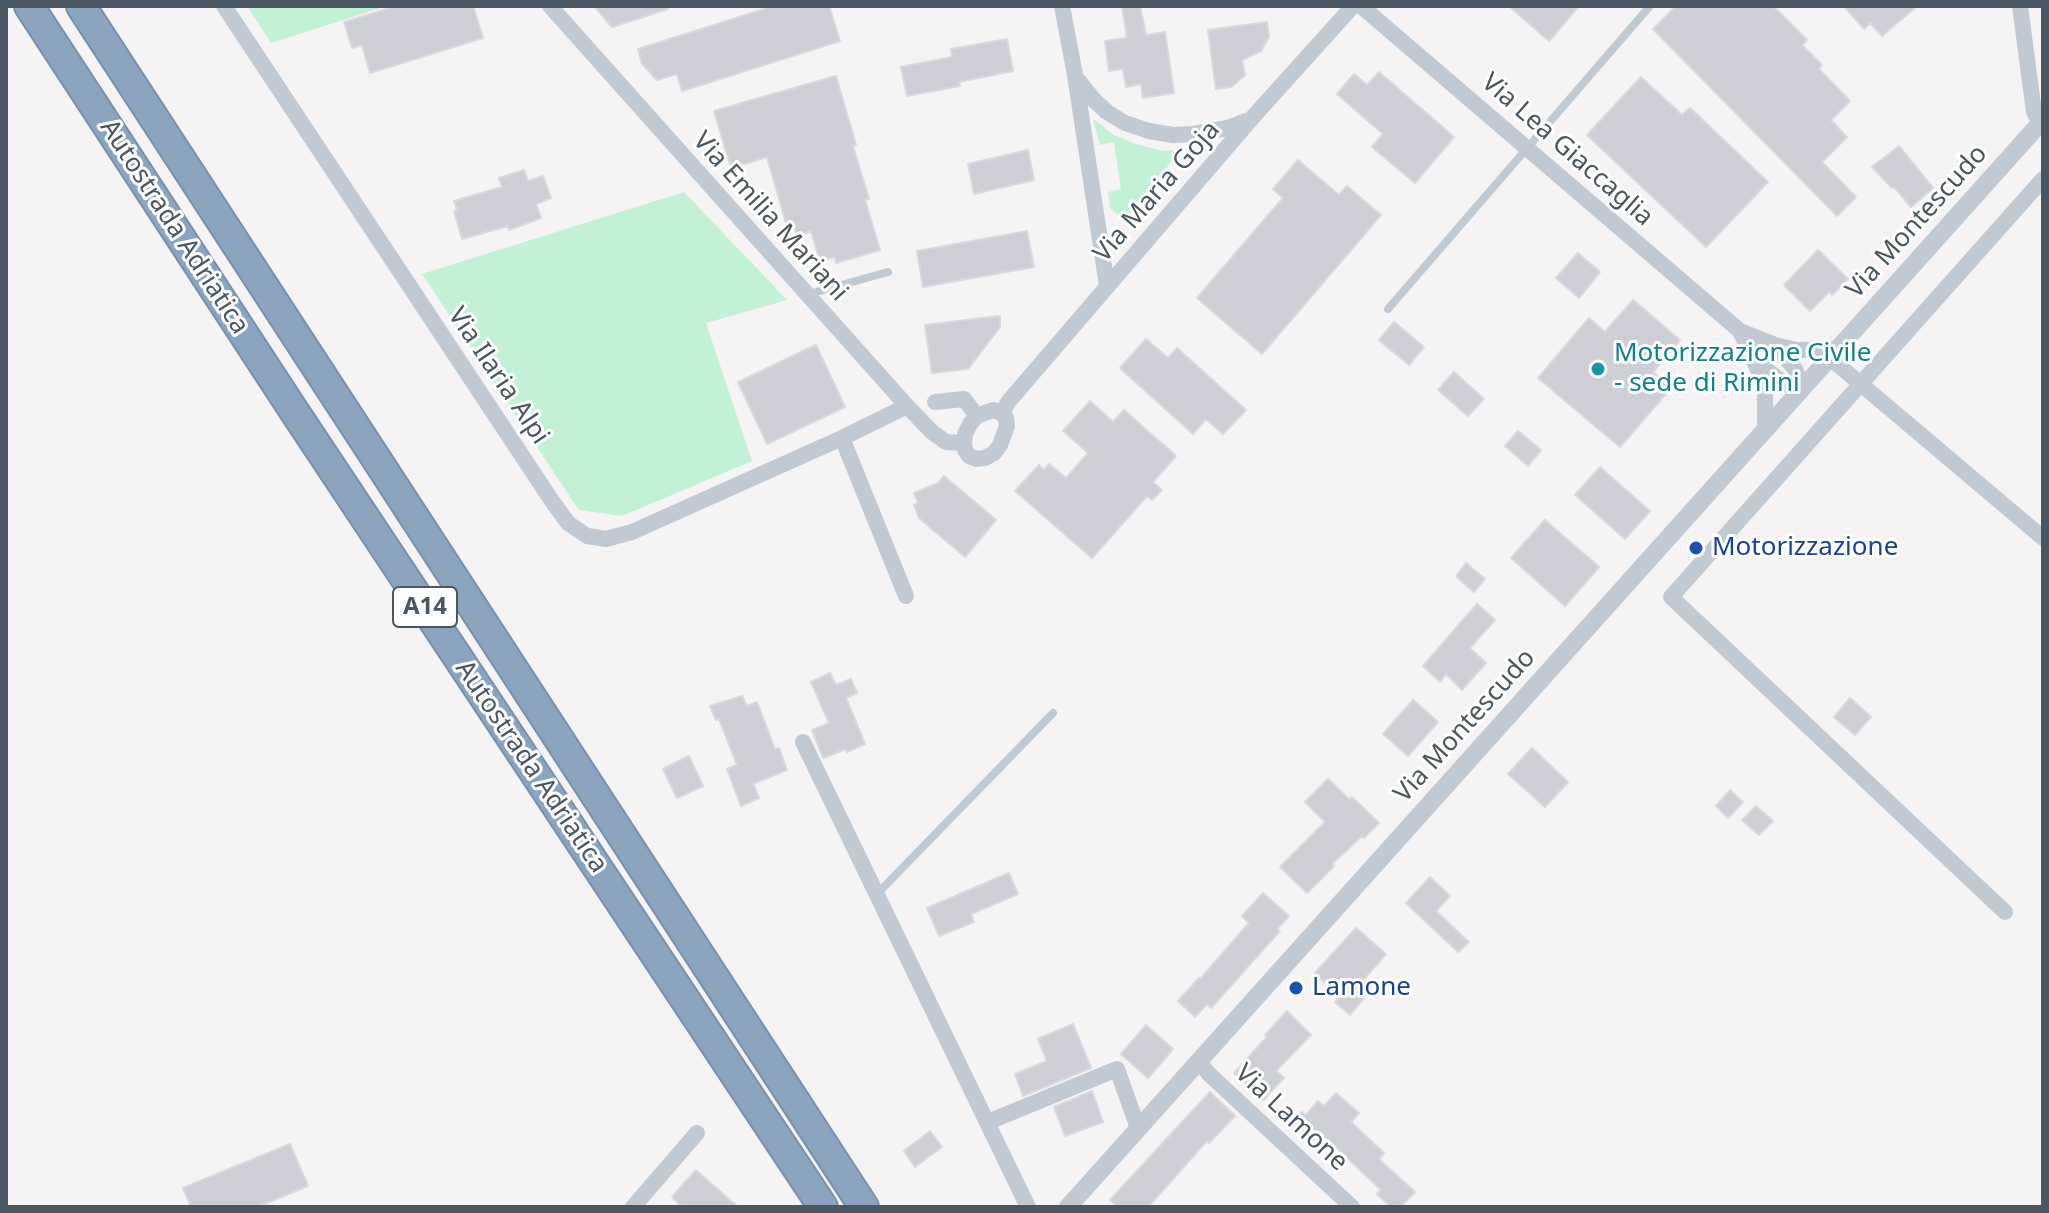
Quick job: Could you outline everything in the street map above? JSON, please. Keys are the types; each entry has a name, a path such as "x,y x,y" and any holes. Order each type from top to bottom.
{"highway":[{"name":"Autostrada Adriatica","path":"29,6 823,1207"},
{"name":"Autostrada Adriatica","path":"81,6 864,1207"}],"street":[{"name":"Via Ilaria Alpi","path":"224,6 552,501 568,523 587,536 606,539 632,532 907,406"},
{"name":"Via Emilia Mariani","path":"550,6 907,406 946,442 964,443"},
{"path":"1062,6 1107,286"},
{"name":"Via Maria Goja","path":"1002,413 1107,286 1353,6"},
{"name":"Via Lea Giaccaglia","path":"1361,6 1740,331 1775,345 1834,354"},
{"path":"2020,6 2034,112 2042,122"},
{"path":"1075,75 1083,88 1107,112 1125,123 1149,131 1193,134 1228,128 1252,118"},
{"name":"Via Montescudo","path":"1068,1207 2042,122"},
{"path":"2005,912 1671,597 2043,179"},
{"name":"Via Lea Giaccaglia","path":"1740,331 1756,362 1765,392 1765,430"},
{"path":"1775,345 1795,369 1801,390"},
{"path":"1834,354 1861,385 2043,538"},
{"name":"Via Lea Giaccaglia","path":"1756,362 1785,384 1801,390"},
{"path":"935,402 964,399 977,416"},
{"path":"993,410 1002,413 1006,418 1005,436 994,453 977,459 969,456 964,443 970,424 977,416 993,410"},
{"path":"842,438 906,596"},
{"path":"803,742 1028,1207"},
{"name":"Via Lamone","path":"1199,1062 1352,1207"},
{"path":"988,1122 1117,1069 1138,1128"},
{"path":"633,1207 697,1133"}],"lane":[{"path":"1388,309 1650,6"},
{"path":"808,294 888,272"},
{"path":"877,894 1053,713"}],"green space":[{"path":"247,6 387,6 271,43"},
{"path":"1093,119 1114,135 1136,144 1163,151 1204,148 1184,172 1172,161 1142,198 1152,208 1145,214 1135,218 1120,216 1110,208 1108,192 1121,189 1114,142 1100,145"},
{"path":"684,192 787,300 706,323 752,461 622,516 579,510 422,274"}],"building":[{"path":"397,6 473,6 483,38 370,73 362,45 352,48 344,22"},
{"path":"594,6 668,6 668,9 612,27"},
{"path":"774,6 829,6 840,41 682,91 677,74 657,80 642,64 638,49"},
{"path":"1122,6 1140,6 1146,35 1165,32 1174,93 1143,98 1141,84 1126,87 1123,69 1109,71 1105,41 1127,38"},
{"path":"1509,6 1579,6 1549,41"},
{"path":"1676,6 1773,6 1807,40 1802,45 1822,65 1819,69 1850,101 1831,120 1847,137 1822,162 1856,197 1837,216 1653,29"},
{"path":"1844,6 1917,6 1882,36 1870,23 1864,29"},
{"path":"1267,22 1269,37 1261,51 1242,60 1245,75 1231,87 1216,89 1208,30"},
{"path":"1007,39 1013,71 959,82 960,86 907,96 901,67 952,57 951,49"},
{"path":"1379,72 1454,137 1415,183 1372,147 1383,134 1337,94 1354,74 1367,85"},
{"path":"836,76 856,145 853,146 869,199 865,200 880,250 836,263 835,257 820,261 811,231 797,236 793,221 786,223 767,157 731,168 714,111"},
{"path":"1641,77 1682,115 1690,108 1768,182 1706,247 1587,135"},
{"path":"1899,146 1933,188 1911,207 1872,167"},
{"path":"1028,150 1034,180 974,194 968,164"},
{"path":"1298,160 1339,195 1347,186 1381,215 1262,354 1197,298 1283,198 1273,189"},
{"path":"524,170 528,181 543,176 551,198 536,204 541,218 509,230 508,226 462,239 454,201 502,187 499,178"},
{"path":"1027,231 1034,267 923,287 917,251"},
{"path":"1818,250 1848,279 1810,311 1784,285"},
{"path":"1578,253 1600,272 1579,298 1556,278"},
{"name":"Motorizzazione Civile - sede di Rimini","path":"1633,300 1680,340 1653,372 1671,388 1620,447 1538,378 1589,318 1605,332"},
{"path":"1000,316 1000,327 968,369 932,373 925,325"},
{"path":"1394,322 1424,347 1409,365 1379,340"},
{"path":"1146,339 1168,358 1177,348 1246,410 1223,434 1206,419 1193,434 1120,368"},
{"path":"816,345 845,407 767,444 738,382"},
{"path":"1454,372 1484,399 1468,416 1438,390"},
{"path":"1090,401 1113,422 1124,410 1176,456 1153,482 1162,490 1152,500 1147,496 1092,558 1015,491 1039,465 1044,470 1049,464 1066,478 1088,453 1063,431"},
{"path":"1518,431 1541,450 1528,466 1505,446"},
{"path":"1600,467 1650,511 1625,539 1575,495"},
{"path":"944,476 996,520 965,557 919,518 914,505 918,503 914,493 938,483"},
{"path":"1545,520 1599,567 1565,606 1511,558"},
{"path":"1466,563 1485,579 1474,592 1456,576"},
{"path":"1477,604 1495,620 1470,648 1486,663 1462,690 1446,674 1440,682 1423,666"},
{"path":"830,673 836,685 851,679 857,693 846,698 865,744 823,758 812,730 829,723 811,682"},
{"path":"742,696 747,706 757,702 775,749 779,748 787,770 753,784 759,798 741,806 727,769 737,765 719,719 716,720 710,706"},
{"path":"1850,698 1871,717 1855,735 1834,717"},
{"path":"1413,700 1438,722 1408,756 1383,734"},
{"path":"1532,748 1568,782 1545,807 1508,774"},
{"path":"689,756 703,786 677,798 663,769"},
{"path":"1328,779 1379,823 1332,864 1334,866 1307,893 1280,867 1325,822 1305,802"},
{"path":"1730,790 1743,802 1728,818 1716,806"},
{"path":"1756,806 1773,821 1759,835 1742,820"},
{"path":"1009,873 1018,894 971,914 974,922 939,936 927,908"},
{"path":"1430,877 1450,896 1436,911 1469,942 1458,952 1406,903"},
{"path":"1263,893 1289,916 1277,929 1280,931 1211,1008 1207,1004 1195,1017 1178,1001 1249,923 1242,916"},
{"path":"1356,928 1386,954 1359,985 1368,993 1350,1015 1335,1002 1339,997 1315,973"},
{"path":"1287,1011 1311,1035 1276,1071 1284,1078 1263,1100 1234,1073"},
{"path":"1073,1024 1091,1068 1023,1096 1015,1074 1047,1061 1038,1039"},
{"path":"1146,1025 1173,1049 1148,1078 1121,1054"},
{"path":"1092,1091 1103,1122 1065,1136 1054,1107"},
{"path":"1210,1092 1235,1116 1209,1143 1207,1141 1148,1207 1118,1207 1110,1200"},
{"path":"1336,1093 1359,1113 1351,1122 1384,1153 1379,1159 1415,1192 1400,1207 1391,1207 1377,1194 1381,1190 1320,1132 1313,1140 1292,1122 1302,1112 1306,1115 1318,1101 1324,1106"},
{"path":"930,1131 942,1147 915,1167 904,1151"},
{"path":"290,1144 308,1186 257,1207 191,1207 183,1188"},
{"path":"696,1170 738,1207 682,1207 672,1197"}],"place":[{"name":"Motorizzazione Civile - sede di Rimini","path":"1598,369"},
{"name":"Motorizzazione","path":"1696,548"},
{"name":"Lamone","path":"1296,988"}]}
